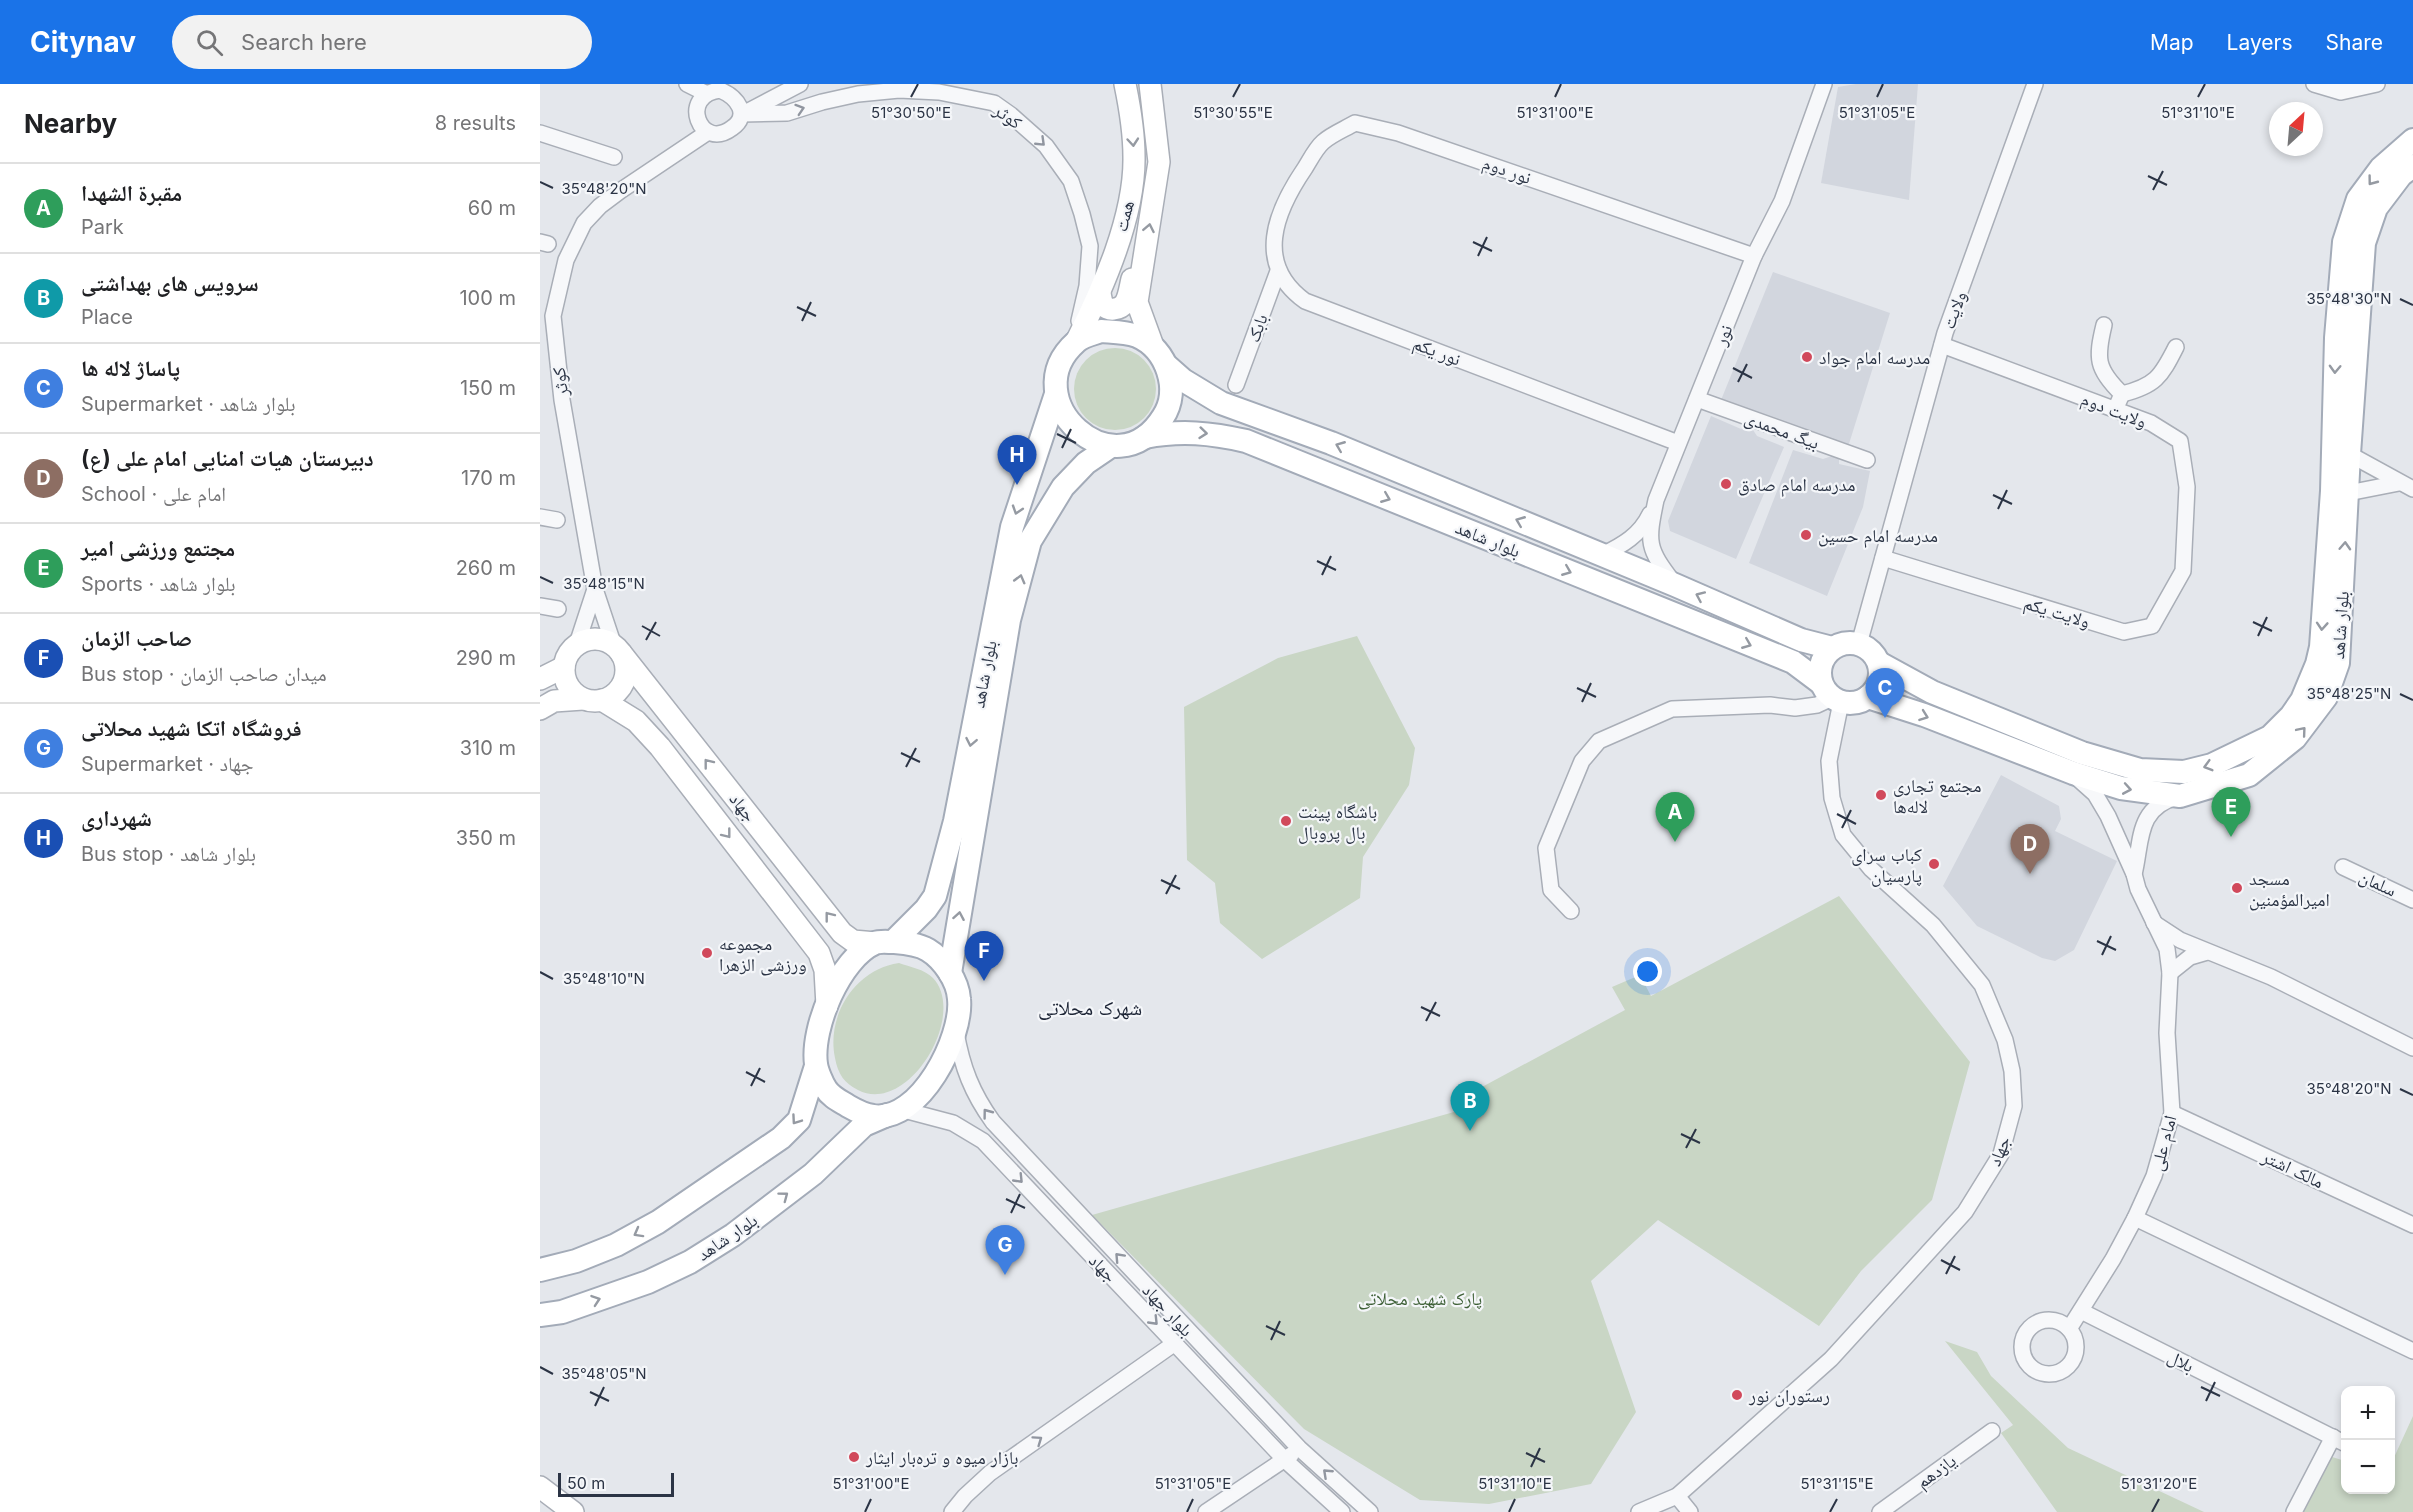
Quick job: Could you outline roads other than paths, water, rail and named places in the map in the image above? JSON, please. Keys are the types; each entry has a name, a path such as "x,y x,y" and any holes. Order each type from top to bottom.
{"main road":[{"name":"همت","path":"1070,349 1100,294 1113,261 1129,199 1134,158 1130,108 1125,84"},
{"name":"همت","path":"1150,84 1154,99 1159,162 1137,302 1153,346"},
{"name":"بلوار شاهد","path":"1868,697 1924,716 2073,774 2121,788 2181,796 2249,775 2295,738 2326,697 2338,663 2341,454 2336,338 2344,242 2358,198 2381,168 2413,140"},
{"name":"بلوار شاهد","path":"2341,454 2364,243 2376,208 2401,175 2413,166"},
{"path":"1100,294 1102,304 1107,308 1122,307 1127,300 1133,276 1142,264"},
{"path":"1101,331 1137,336 1153,346 1166,365 1171,378 1172,395 1158,426 1145,437 1123,445 1111,446 1095,442 1081,434 1070,423 1056,394 1057,373 1070,349 1101,331"},
{"name":"بلوار شاهد","path":"1166,365 1183,380 1221,403 1331,443 1675,585 1801,640 1832,648"},
{"name":"بلوار شاهد","path":"885,942 926,909 935,896 955,821 1011,527 1056,394"},
{"name":"بلوار شاهد","path":"1145,437 1169,432 1193,432 1216,434 1246,441 1793,662 1832,694"},
{"name":"بلوار شاهد","path":"950,973 1009,620 1030,541 1063,487 1086,464 1111,446"},
{"name":"بلوار شاهد","path":"1879,663 1932,692 2082,753 2140,770 2184,772 2212,765 2270,737 2291,716 2310,682 2321,647 2340,492"},
{"path":"540,709 554,702 592,699 611,696 624,681 626,672 617,649 596,639 577,644 570,650 564,667 568,686 592,699"},
{"path":"1850,643 1859,644 1874,655 1879,663 1879,682 1868,697 1851,703 1832,694 1821,664 1832,648 1850,643"},
{"name":"جهاد","path":"617,649 842,933 853,941 885,942"},
{"path":"540,679 564,667"},
{"name":"جهاد","path":"592,699 636,721 660,747 819,954 825,970 827,1006"},
{"path":"540,1270 576,1261 616,1245 657,1222 781,1138 799,1119 816,1066 820,1029 827,1006 845,968 854,958 885,942 928,950 950,973 959,996 960,1012 941,1066 931,1082 894,1112 874,1116 855,1110 836,1099 826,1090 816,1066"},
{"name":"بلوار شاهد","path":"540,1316 561,1312 648,1282 690,1262 733,1235 813,1174 864,1125 894,1112"},
{"path":"540,1487 573,1512"}],"street":[{"path":"687,84 707,94"},
{"path":"742,114 800,84"},
{"name":"نور","path":"1675,585 1650,547 1656,500 1754,256 1782,201 1824,84"},
{"name":"ولایت","path":"1859,644 1942,345 2035,84"},
{"path":"2314,84 2341,92 2377,84"},
{"path":"720,90 739,103 742,114 739,124 728,132 718,134 708,132 698,121 697,113 698,106 707,94 720,90"},
{"name":"کوثر","path":"742,114 787,113 858,94 899,90 939,92 994,103 1011,115 1046,146 1071,181 1082,214 1090,246 1087,286 1070,349"},
{"name":"نور دوم","path":"1278,271 1274,251 1277,217 1286,196 1323,142 1355,123 1398,133 1754,256"},
{"name":"کوثر","path":"617,649 596,589 562,400 553,316 566,260 584,223 600,206 708,132"},
{"path":"540,133 615,157"},
{"name":"بابک","path":"1236,384 1278,271"},
{"name":"نور یکم","path":"1278,271 1290,291 1305,301 1678,443"},
{"path":"2104,325 2098,350 2100,366 2108,380 2122,394"},
{"name":"ولایت دوم","path":"1942,345 2151,423 2180,441 2187,487 2185,551"},
{"path":"2115,410 2122,394 2152,384 2164,372 2176,347"},
{"name":"بیگ محمدی","path":"1697,399 1867,460"},
{"path":"2341,454 2369,464 2406,486"},
{"path":"2340,492 2406,486"},
{"path":"1602,555 1632,538 1645,524 1656,500"},
{"path":"540,517 557,519"},
{"name":"ولایت یکم","path":"1883,558 2124,632 2152,626 2183,571 2185,551"},
{"name":"کوثر","path":"577,644 596,589"},
{"path":"540,606 558,609"},
{"path":"1571,911 1551,890 1546,848 1582,761 1599,741 1672,709 1770,705 1796,708 1818,705 1832,694"},
{"name":"جهاد","path":"1639,1512 1677,1496 1832,1359 1965,1212 2001,1154 2014,1106 2012,1071 2006,1040 1982,985 1933,925 1871,869 1843,836 1832,798 1829,761 1832,694"},
{"name":"امام علی","path":"2069,1329 2135,1218 2154,1176 2172,1113 2167,1033 2170,973 2167,949 2138,889 2134,874 2108,816 2096,794 2073,774"},
{"name":"امام علی","path":"2134,874 2143,825 2157,806 2169,799 2181,796"},
{"name":"سلمان","path":"2343,867 2413,900"},
{"path":"2154,923 2180,940 2271,977 2413,1048"},
{"path":"2170,973 2180,962 2207,952"},
{"name":"بلوار جهاد","path":"955,1029 967,1079 978,1101 993,1122 1299,1448 1370,1512"},
{"name":"جهاد","path":"894,1112 953,1123 983,1141 1285,1460 1342,1512"},
{"name":"مالک اشتر","path":"2172,1113 2413,1225"},
{"path":"2135,1218 2413,1352"},
{"name":"بلال","path":"2081,1311 2339,1441"},
{"path":"952,1512 965,1496 990,1473 1175,1343"},
{"name":"یازدهم","path":"1880,1512 1992,1431"},
{"path":"2294,1512 2339,1441"},
{"path":"1206,1512 1285,1460 1299,1448"},
{"path":"1677,1496 1690,1512"}],"place":[{"name":"مدرسه امام جواد","path":"1807,357"},
{"name":"مدرسه امام صادق","path":"1726,484"},
{"name":"شهرداری","path":"1017,485"},
{"name":"مدرسه امام حسین","path":"1806,535"},
{"name":"پاساژ لاله ها","path":"1885,718"},
{"name":"مجتمع تجاری لاله‌ها","path":"1881,795"},
{"name":"باشگاه پینت بال پروبال","path":"1286,821"},
{"name":"مجتمع ورزشی امیر","path":"2231,837"},
{"name":"مقبرة الشهدا","path":"1675,842"},
{"name":"کباب سرای پارسیان","path":"1934,864"},
{"name":"دبیرستان هیات امنایی امام علی (ع)","path":"2030,874"},
{"name":"مسجد امیرالمؤمنین","path":"2237,888"},
{"name":"مجموعه ورزشی الزهرا","path":"707,953"},
{"name":"صاحب الزمان","path":"984,981"},
{"name":"سرویس های بهداشتی","path":"1470,1131"},
{"name":"فروشگاه اتکا شهید محلاتی","path":"1005,1275"},
{"name":"رستوران نور","path":"1737,1395"},
{"name":"بازار میوه و تره‌بار ایثار","path":"854,1457"}],"district":[{"name":"شهرک محلاتی","path":"1090,1008"}],"park label":[{"name":"پارک شهید محلاتی","path":"1420,1298"}]}
